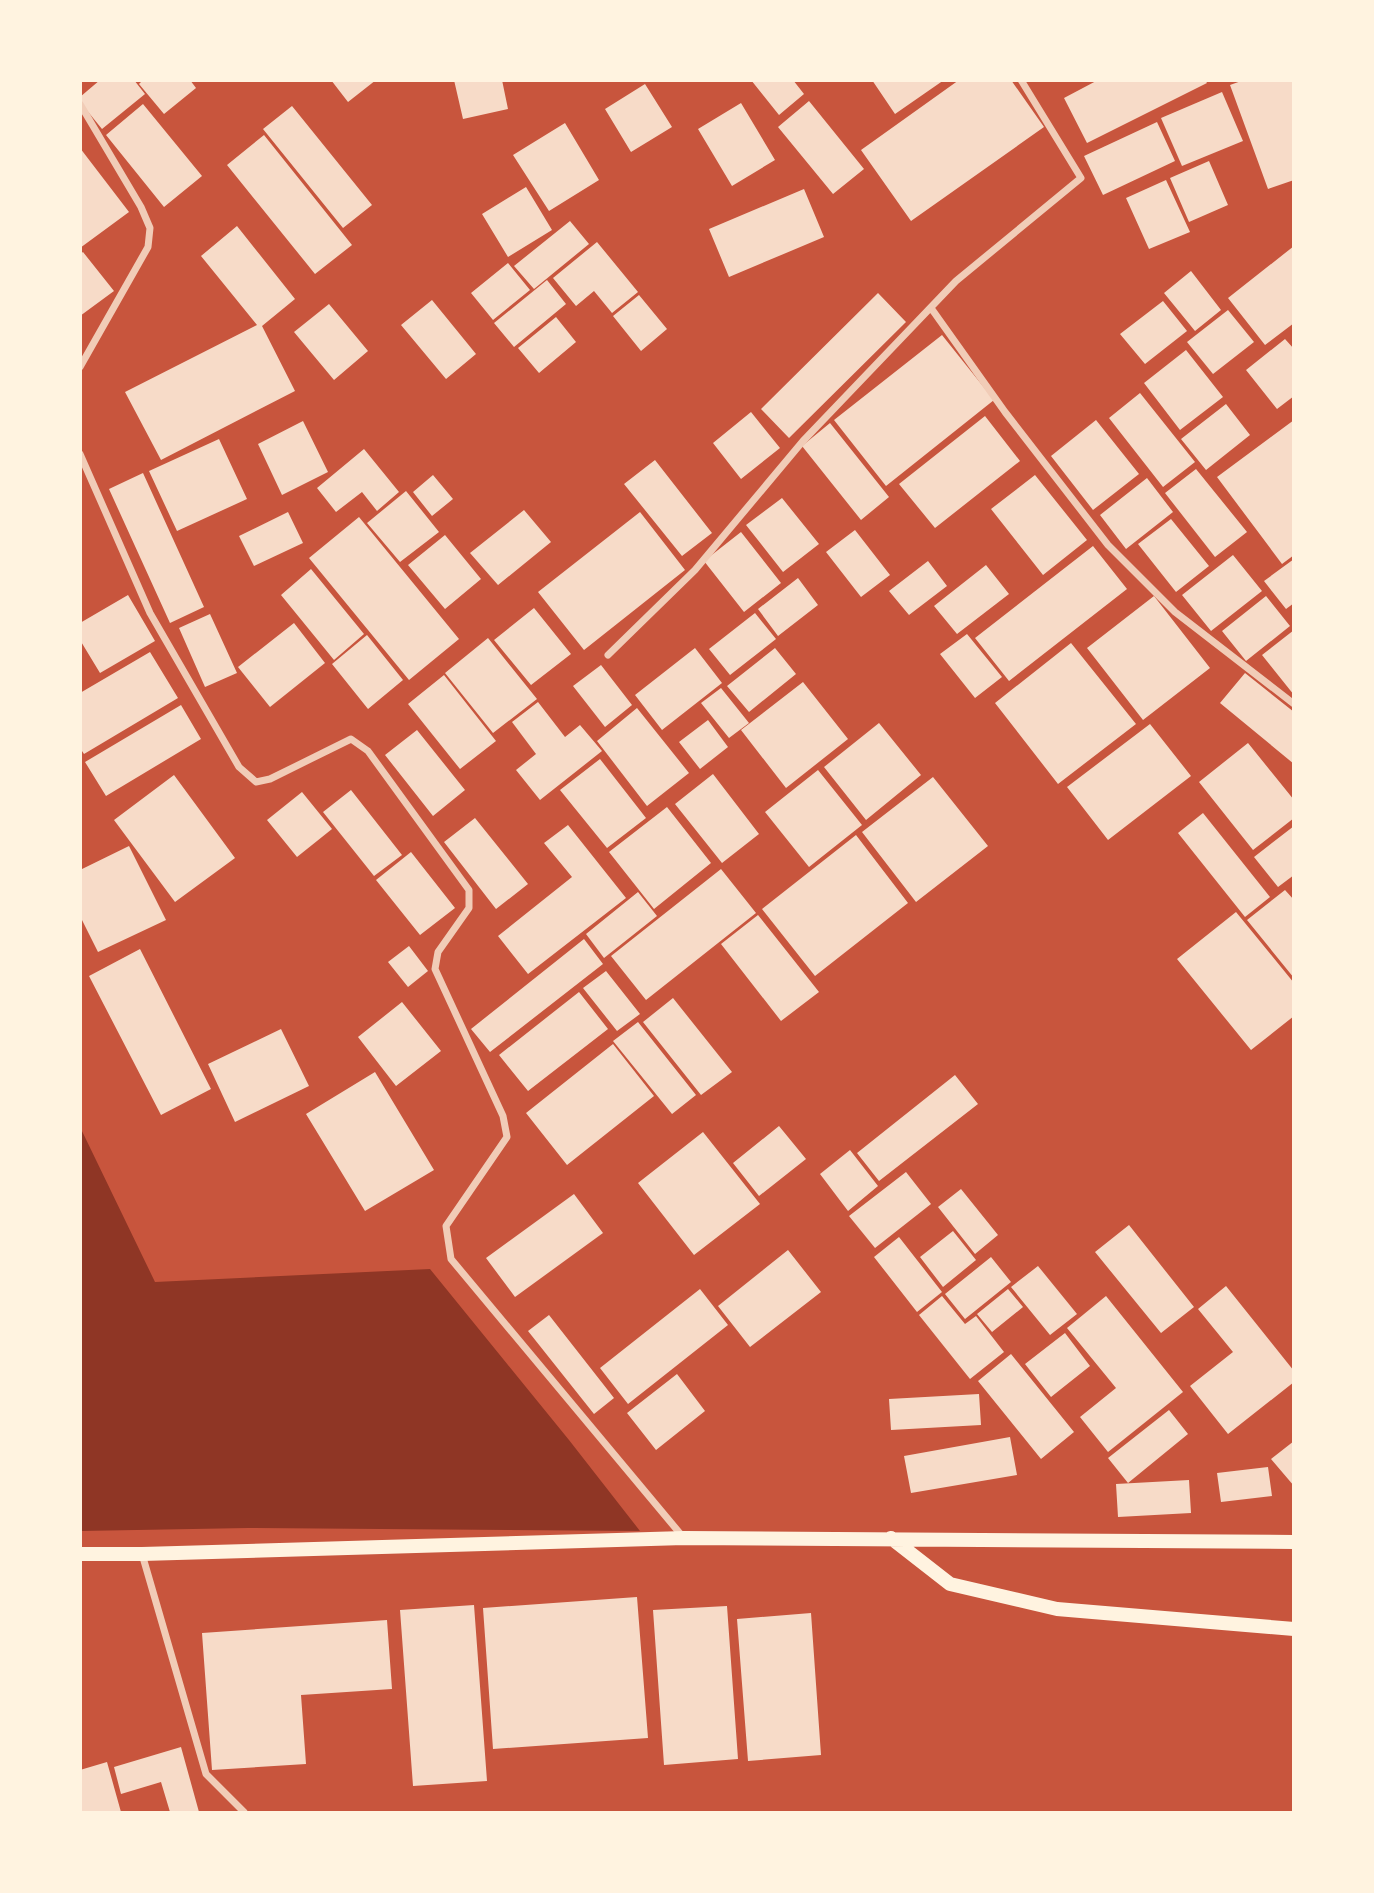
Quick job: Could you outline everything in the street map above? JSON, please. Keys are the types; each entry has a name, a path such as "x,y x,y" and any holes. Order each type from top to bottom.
{"main road":[{"path":"80,1554 684,1538 1293,1542"},
{"path":"891,1538 950,1584 1057,1609 1293,1629"}],"street":[{"path":"608,655 695,570 803,441 956,281 1082,178 1021,80"},
{"path":"80,104 141,207 150,228 148,247 80,367"},
{"path":"931,308 1005,412 1108,545 1175,612 1293,704"},
{"path":"80,454 150,613 239,767 256,782 270,779 351,740 368,751 469,890 469,908 438,952 435,969 503,1116 507,1137 446,1226 451,1259 684,1538"},
{"path":"142,1554 206,1774 244,1812"}],"shaded area":[{"path":"81,1129 155,1282 430,1269 640,1531 248,1528 81,1531"}],"building":[{"path":"100,80 134,80 145,94 102,129 80,102 80,97"},
{"path":"143,80 190,80 196,88 164,114 139,84"},
{"path":"331,80 376,80 348,102"},
{"path":"454,80 502,80 508,109 463,119"},
{"path":"751,80 793,80 804,94 779,115"},
{"path":"872,80 944,80 895,114"},
{"path":"959,80 1011,80 1044,127 911,221 861,150"},
{"path":"1098,80 1205,80 1207,83 1087,143 1064,98"},
{"path":"1244,80 1294,80 1294,180 1268,189 1230,85"},
{"path":"645,84 672,127 631,152 605,109"},
{"path":"1222,92 1243,141 1182,166 1161,118"},
{"path":"809,101 864,169 833,194 778,127"},
{"path":"741,103 775,160 732,186 698,129"},
{"path":"143,104 202,176 164,207 106,135"},
{"path":"292,106 372,205 343,228 263,129"},
{"path":"1157,122 1175,161 1103,195 1084,156"},
{"path":"565,123 599,180 549,211 513,155"},
{"path":"264,135 352,245 315,274 227,165"},
{"path":"80,148 129,212 80,248"},
{"path":"1209,161 1228,205 1189,222 1170,178"},
{"path":"1166,180 1190,232 1149,249 1126,198"},
{"path":"526,187 552,230 508,257 482,214"},
{"path":"804,189 824,237 729,277 709,229"},
{"path":"570,221 589,244 534,289 514,266"},
{"path":"237,226 295,299 262,326 295,391 161,460 125,392 257,325 201,256"},
{"path":"597,242 638,292 612,313 594,291 576,306 553,278"},
{"path":"1294,246 1294,323 1265,345 1228,298"},
{"path":"83,252 114,291 80,316 80,254"},
{"path":"508,263 530,290 493,320 471,293"},
{"path":"1191,271 1221,310 1195,331 1164,293"},
{"path":"547,280 566,304 514,347 494,323"},
{"path":"878,293 906,322 789,438 761,409"},
{"path":"639,295 667,329 641,351 613,316"},
{"path":"432,300 476,354 446,379 401,325"},
{"path":"1163,301 1187,331 1145,364 1120,334"},
{"path":"329,304 368,351 334,380 294,332"},
{"path":"1228,310 1254,342 1213,374 1187,342"},
{"path":"556,317 576,342 539,373 518,348"},
{"path":"942,335 994,400 886,486 834,420"},
{"path":"1285,339 1294,349 1294,396 1277,409 1246,370"},
{"path":"1186,350 1223,397 1180,430 1144,383"},
{"path":"1140,393 1195,462 1163,487 1109,418"},
{"path":"1226,404 1250,435 1206,470 1181,439"},
{"path":"751,412 780,448 741,479 713,443"},
{"path":"985,416 1020,461 935,528 899,484"},
{"path":"1096,420 1139,474 1093,510 1051,456"},
{"path":"1294,420 1294,555 1282,564 1217,477"},
{"path":"303,421 328,472 282,495 258,444"},
{"path":"830,423 889,497 861,520 802,446"},
{"path":"219,439 247,499 177,531 149,471"},
{"path":"364,449 399,492 377,511 362,492 336,512 317,488"},
{"path":"655,460 712,533 682,556 624,484"},
{"path":"1196,469 1247,532 1215,557 1165,493"},
{"path":"143,473 204,607 170,623 109,489"},
{"path":"433,475 453,499 432,516 413,492"},
{"path":"1035,475 1087,540 1043,575 991,509"},
{"path":"1147,478 1173,512 1126,549 1100,515"},
{"path":"406,491 439,532 400,562 367,523"},
{"path":"782,498 819,544 783,572 746,525"},
{"path":"524,510 551,542 498,585 470,553"},
{"path":"288,512 303,543 254,566 239,536"},
{"path":"640,512 685,570 584,650 538,592"},
{"path":"359,517 459,639 409,680 309,558"},
{"path":"1171,519 1209,566 1176,592 1138,544"},
{"path":"855,530 890,575 861,597 826,552"},
{"path":"741,532 781,583 744,612 704,561"},
{"path":"445,535 481,579 445,609 408,565"},
{"path":"1093,546 1127,589 1009,681 975,638"},
{"path":"1233,555 1262,591 1211,631 1182,595"},
{"path":"1294,559 1294,603 1286,609 1264,581"},
{"path":"928,561 947,586 909,615 889,591"},
{"path":"986,565 1009,594 957,634 934,606"},
{"path":"311,569 364,634 334,660 281,595"},
{"path":"798,578 818,605 778,636 758,609"},
{"path":"128,595 155,641 100,673 80,640 80,623"},
{"path":"1154,596 1210,668 1143,720 1087,648"},
{"path":"1266,596 1290,626 1246,661 1222,631"},
{"path":"534,608 571,654 531,685 494,640"},
{"path":"755,613 776,639 730,675 709,649"},
{"path":"210,614 237,673 205,687 179,628"},
{"path":"294,623 325,663 270,707 238,667"},
{"path":"1294,630 1294,695 1262,655"},
{"path":"967,634 1002,677 975,698 940,654"},
{"path":"367,635 403,680 368,709 332,664"},
{"path":"488,638 537,699 493,733 445,673"},
{"path":"1071,643 1136,724 1058,784 995,703"},
{"path":"695,648 722,683 662,730 635,695"},
{"path":"775,648 796,674 749,712 727,686"},
{"path":"150,652 178,698 84,754 80,748 80,693"},
{"path":"601,665 632,705 605,727 573,686"},
{"path":"1245,673 1294,712 1294,764 1220,703"},
{"path":"444,675 496,741 460,769 408,704"},
{"path":"803,682 848,739 786,788 741,730"},
{"path":"721,688 749,723 729,738 701,703"},
{"path":"538,702 565,737 580,725 602,751 540,800 516,770 536,754 512,722"},
{"path":"181,705 201,739 106,796 85,762"},
{"path":"637,708 689,773 647,806 597,741"},
{"path":"708,720 728,747 700,769 679,742"},
{"path":"879,723 921,775 866,820 824,767"},
{"path":"1150,724 1191,776 1108,840 1067,787"},
{"path":"417,730 465,790 433,816 385,755"},
{"path":"1248,743 1294,800 1294,818 1253,850 1199,782"},
{"path":"600,759 646,818 607,848 560,790"},
{"path":"818,770 862,825 809,867 765,812"},
{"path":"713,774 759,834 722,863 675,804"},
{"path":"174,775 235,858 175,902 114,820"},
{"path":"933,777 988,846 916,902 862,832"},
{"path":"351,790 402,855 374,876 323,812"},
{"path":"302,792 332,829 297,857 267,820"},
{"path":"667,807 711,863 654,909 609,852"},
{"path":"1203,813 1270,897 1245,917 1178,833"},
{"path":"475,818 528,884 496,909 444,842"},
{"path":"568,825 626,898 528,974 498,936 572,877 544,843"},
{"path":"1294,826 1294,875 1278,887 1254,857"},
{"path":"856,835 908,903 815,976 762,909"},
{"path":"129,846 166,920 98,952 80,916 80,870"},
{"path":"411,852 455,908 420,935 376,880"},
{"path":"721,869 756,913 646,1000 611,956"},
{"path":"1285,890 1294,900 1294,978 1247,920"},
{"path":"638,892 657,916 604,958 586,934"},
{"path":"1236,912 1294,983 1294,1016 1251,1050 1177,959"},
{"path":"758,915 819,992 781,1021 721,944"},
{"path":"584,939 603,964 490,1052 471,1029"},
{"path":"409,946 428,971 408,987 388,962"},
{"path":"140,949 211,1089 161,1115 89,976"},
{"path":"606,971 640,1014 617,1031 583,988"},
{"path":"579,992 608,1029 528,1091 499,1055"},
{"path":"673,998 732,1072 701,1095 643,1022"},
{"path":"402,1002 441,1051 396,1086 358,1037"},
{"path":"638,1022 696,1095 672,1114 613,1041"},
{"path":"281,1029 309,1086 235,1122 208,1064"},
{"path":"613,1044 654,1096 567,1165 526,1113"},
{"path":"375,1072 434,1170 365,1211 306,1114"},
{"path":"955,1075 978,1104 879,1181 857,1153"},
{"path":"779,1126 806,1159 759,1196 733,1163"},
{"path":"703,1132 760,1204 694,1255 638,1183"},
{"path":"850,1150 878,1186 848,1211 820,1174"},
{"path":"906,1172 931,1204 875,1248 849,1216"},
{"path":"961,1189 998,1235 975,1254 938,1207"},
{"path":"574,1194 603,1233 515,1297 486,1258"},
{"path":"1129,1225 1194,1307 1161,1333 1095,1252"},
{"path":"953,1231 976,1260 943,1287 920,1257"},
{"path":"899,1237 942,1292 917,1312 874,1257"},
{"path":"788,1250 821,1292 750,1347 718,1306"},
{"path":"991,1257 1011,1282 965,1319 945,1294"},
{"path":"1038,1266 1077,1314 1050,1335 1011,1287"},
{"path":"1226,1286 1294,1371 1294,1382 1228,1434 1190,1386 1233,1352 1198,1309"},
{"path":"700,1289 728,1325 628,1404 600,1368"},
{"path":"1008,1289 1023,1307 992,1332 977,1314"},
{"path":"942,1296 965,1324 976,1316 1004,1352 970,1379 919,1315"},
{"path":"1106,1296 1183,1392 1108,1452 1080,1417 1116,1388 1067,1328"},
{"path":"549,1315 614,1398 594,1414 528,1331"},
{"path":"1065,1333 1090,1366 1051,1397 1025,1364"},
{"path":"1011,1354 1074,1432 1041,1459 978,1381"},
{"path":"677,1374 705,1411 656,1450 627,1413"},
{"path":"979,1394 981,1425 891,1430 889,1399"},
{"path":"1169,1410 1188,1434 1128,1483 1108,1458"},
{"path":"1010,1437 1017,1475 911,1493 904,1456"},
{"path":"1294,1441 1294,1486 1271,1459"},
{"path":"1268,1467 1272,1496 1221,1502 1217,1473"},
{"path":"1189,1480 1191,1513 1118,1517 1116,1484"},
{"path":"637,1597 648,1738 493,1749 483,1608"},
{"path":"474,1605 487,1781 413,1786 400,1610"},
{"path":"727,1606 738,1759 664,1765 653,1610"},
{"path":"811,1613 821,1755 748,1761 737,1619"},
{"path":"387,1620 392,1689 301,1695 306,1764 212,1770 202,1633"},
{"path":"181,1747 199,1812 170,1812 161,1782 121,1794 114,1767"},
{"path":"107,1762 121,1812 80,1812 80,1770"}]}
